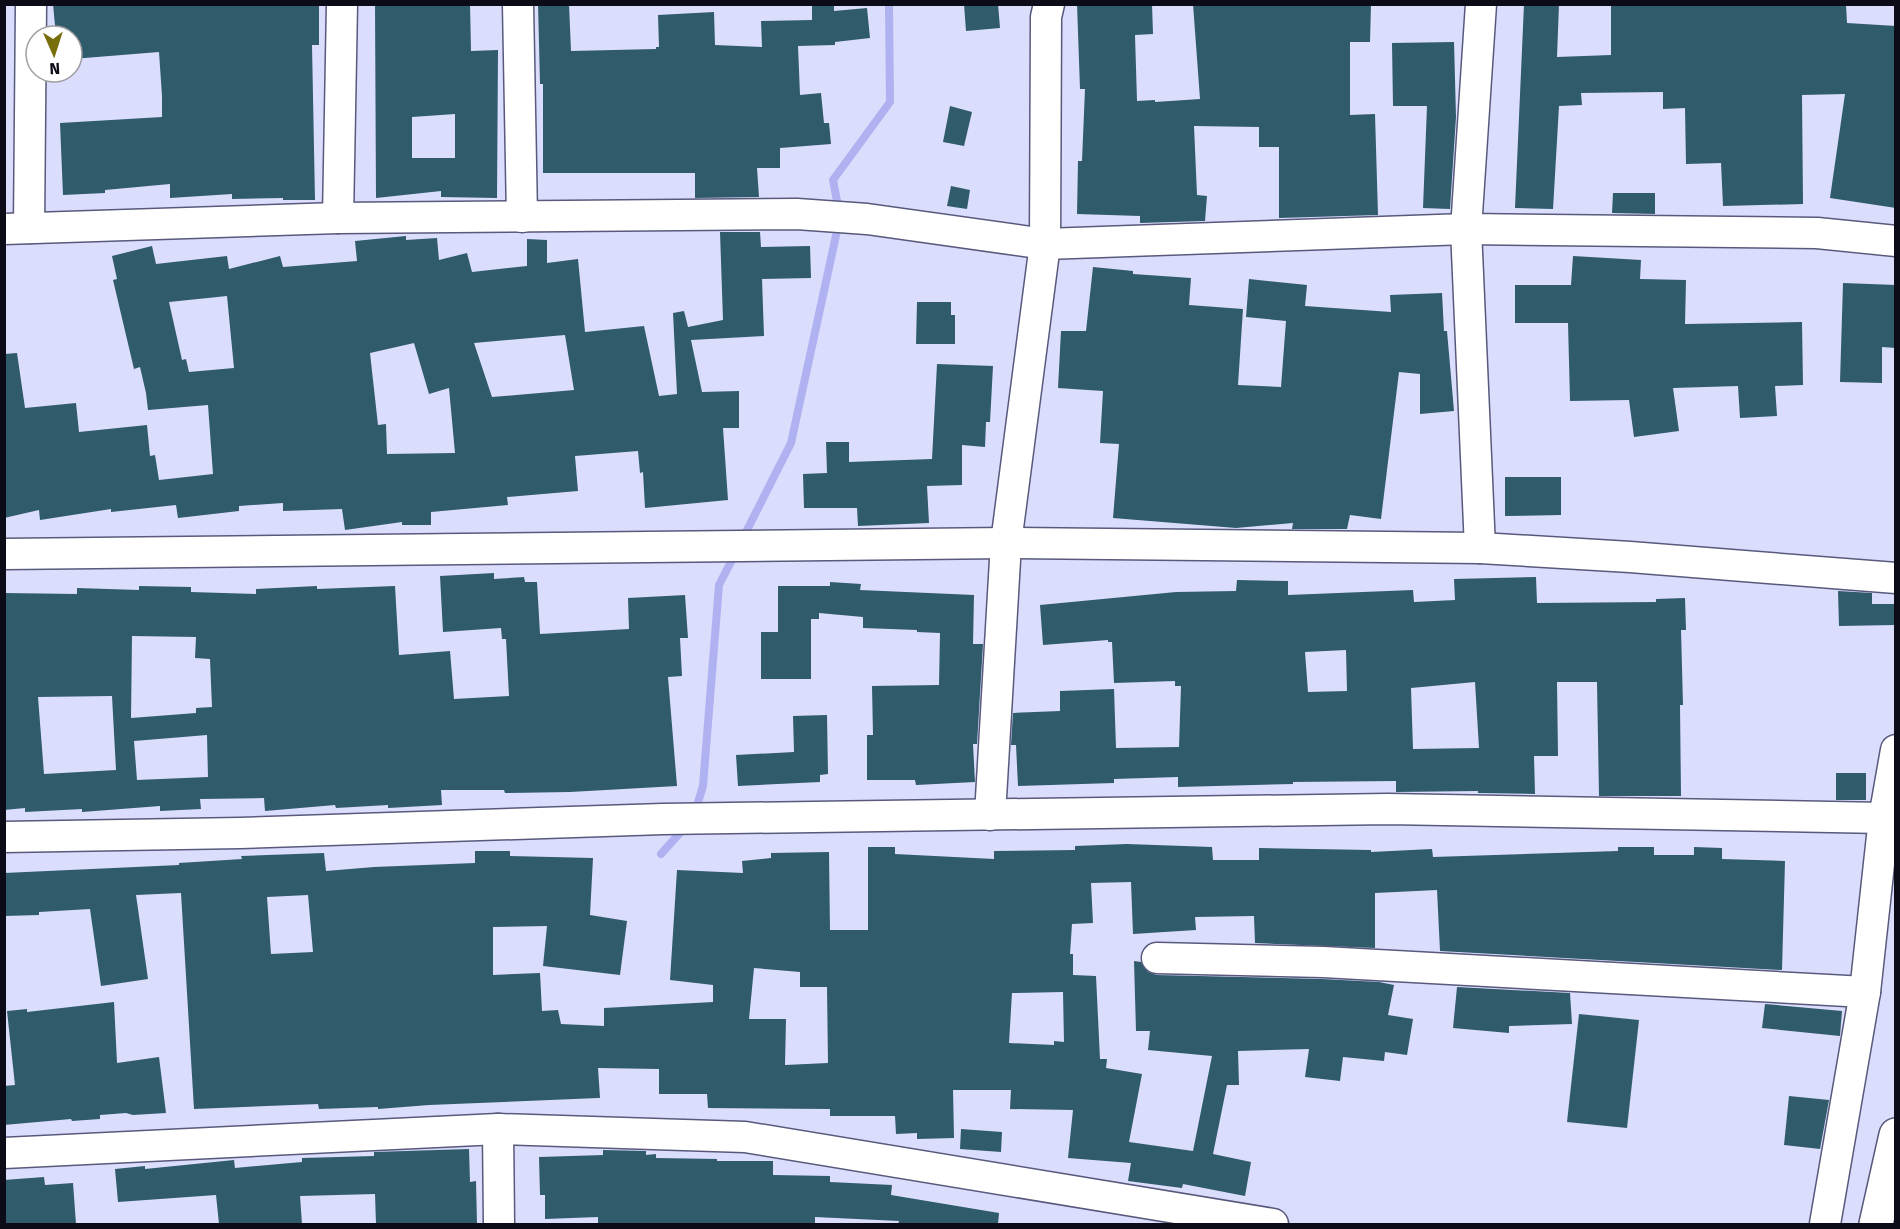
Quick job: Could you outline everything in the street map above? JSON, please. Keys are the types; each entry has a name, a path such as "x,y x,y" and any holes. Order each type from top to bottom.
{"highway":[{"path":"1876,1224 1896,1135"}],"street":[{"path":"31,4 17,229 338,218 797,214 867,219 1045,244 1466,229 1817,233 1896,241"},
{"path":"338,218 342,4"},
{"path":"518,4 522,217"},
{"path":"990,815 1006,543 1045,244 1046,17 1049,4"},
{"path":"1480,548 1466,229 1481,4"},
{"path":"4,554 1006,543 1480,548 1630,557 1896,578"},
{"path":"1825,1224 1865,992 1884,818 1896,750"},
{"path":"4,837 240,833 663,819 1388,809 1884,818"},
{"path":"1156,958 1323,962 1865,992"},
{"path":"4,1153 498,1129 745,1137 1273,1224"},
{"path":"498,1129 499,1224"}],"building":[{"path":"53,4 319,4 319,45 312,45 315,200 232,199 232,194 170,198 170,184 105,190 105,193 63,195 60,123 162,117 162,96 159,52 84,58 84,24 55,24"},
{"path":"375,4 470,4 471,51 498,50 497,198 441,197 441,191 376,198","holes":["455,114 455,158 412,158 412,117"]},
{"path":"538,4 569,4 571,51 656,49 659,47 658,15 714,12 715,45 762,47 761,21 812,20 812,4 834,4 834,11 867,8 870,38 835,42 835,45 798,46 800,95 821,93 824,123 829,123 831,144 780,148 780,168 757,168 759,197 695,198 695,173 543,173 543,84 540,84"},
{"path":"964,4 998,4 1000,28 966,31"},
{"path":"1077,4 1152,4 1153,34 1135,35 1137,101 1155,100 1155,102 1200,99 1193,4 1371,4 1370,42 1350,42 1350,115 1375,114 1378,215 1279,218 1279,147 1259,147 1259,127 1194,126 1197,195 1207,196 1205,221 1140,223 1140,216 1077,214 1078,161 1082,161 1085,89 1080,89"},
{"path":"1524,4 1559,4 1557,57 1611,55 1611,4 1846,4 1847,23 1896,26 1896,208 1830,198 1845,94 1802,95 1803,204 1723,206 1721,163 1686,164 1685,108 1663,109 1663,92 1581,93 1582,105 1559,106 1553,209 1515,208"},
{"path":"1454,42 1456,117 1450,209 1423,208 1427,106 1393,106 1392,43"},
{"path":"950,106 972,112 964,146 943,142"},
{"path":"951,186 970,190 967,209 947,206"},
{"path":"1613,193 1655,193 1655,214 1612,213"},
{"path":"720,232 760,232 761,247 810,246 811,278 762,279 764,336 691,340 702,392 739,391 739,428 723,428 728,500 645,508 643,472 640,473 638,451 575,456 578,491 507,497 508,505 431,512 431,525 402,525 402,522 345,530 342,509 283,511 283,503 239,506 239,511 178,518 176,505 111,512 111,509 40,520 39,510 4,518 4,354 17,353 25,408 76,403 79,432 147,425 150,456 155,455 159,480 213,474 208,405 148,410 140,367 134,369 113,280 117,279 112,256 152,246 156,264 227,256 229,269 280,256 283,267 357,261 355,241 406,236 406,240 437,238 439,260 467,253 472,272 527,266 527,239 547,240 547,263 578,259 585,332 644,326 659,396 677,394 673,313 684,311 688,327 723,320","holes":["227,296 234,368 189,372 186,359 182,360 169,302","565,335 574,390 492,397 474,343","414,343 429,394 449,388 455,453 387,454 386,424 378,425 370,353"]},
{"path":"1573,256 1641,260 1640,279 1686,280 1685,324 1802,322 1803,385 1775,386 1777,416 1740,418 1738,386 1673,388 1679,431 1634,437 1629,400 1570,401 1568,323 1515,323 1515,285 1571,285"},
{"path":"1093,267 1133,271 1133,274 1191,278 1189,305 1243,309 1238,385 1281,387 1286,321 1246,317 1249,279 1307,285 1305,306 1391,312 1390,295 1442,293 1444,331 1447,331 1454,411 1420,414 1420,374 1399,372 1381,519 1350,515 1347,529 1292,529 1293,523 1236,528 1113,518 1119,444 1100,443 1103,391 1058,388 1061,331 1086,331"},
{"path":"1843,283 1896,285 1896,348 1882,347 1882,383 1840,382"},
{"path":"917,302 951,302 951,315 955,315 955,344 916,344"},
{"path":"937,364 993,366 990,422 986,422 985,447 962,445 962,485 927,486 929,523 858,526 857,508 804,508 803,474 827,473 826,442 849,442 849,462 932,459"},
{"path":"1505,477 1561,477 1561,515 1505,516"},
{"path":"494,573 494,579 524,577 525,582 537,582 540,634 629,629 628,598 685,595 688,638 680,638 682,676 668,677 677,786 570,792 505,793 504,790 441,790 442,805 388,808 388,805 336,808 335,805 265,811 264,798 200,799 201,809 160,811 160,806 82,812 82,809 25,812 25,808 4,810 4,593 77,594 77,588 139,590 139,586 191,587 191,592 256,594 256,589 395,586 399,655 450,651 454,699 509,696 506,639 502,639 501,628 443,632 440,576","holes":["132,636 196,637 195,658 210,659 212,707 196,708 196,713 131,718","112,696 116,770 44,774 38,697","207,735 208,777 137,780 134,741"]},
{"path":"1536,577 1537,603 1656,602 1656,599 1685,598 1686,630 1681,630 1683,705 1680,705 1681,796 1599,796 1597,682 1557,682 1558,756 1534,756 1535,794 1478,793 1478,791 1396,792 1396,781 1293,782 1293,784 1178,787 1178,777 1114,779 1114,783 1018,786 1016,745 1011,745 1013,713 1060,711 1060,691 1114,689 1116,748 1179,747 1181,686 1175,686 1175,681 1114,683 1112,642 1108,640 1043,645 1040,605 1176,592 1236,591 1237,580 1288,581 1288,595 1413,590 1414,602 1455,600 1454,579","holes":["1346,650 1347,691 1308,692 1305,652","1475,682 1479,748 1413,749 1411,688"]},
{"path":"830,582 861,584 860,590 974,595 973,644 983,644 977,744 973,744 975,782 916,785 915,780 867,780 867,735 873,735 872,686 939,685 940,633 863,628 863,617 819,613 819,619 811,619 811,679 761,679 761,632 778,632 778,586 830,586"},
{"path":"1838,591 1872,593 1872,604 1895,604 1895,625 1839,626"},
{"path":"827,715 828,774 820,775 820,782 738,786 736,755 794,752 793,716"},
{"path":"1836,773 1866,773 1866,800 1836,800"},
{"path":"1127,844 1212,847 1213,860 1259,860 1259,848 1371,850 1371,852 1432,849 1433,857 1618,851 1618,847 1654,847 1654,855 1694,855 1694,847 1722,848 1722,859 1785,861 1782,970 1440,951 1437,890 1375,893 1375,948 1255,943 1254,916 1195,917 1196,930 1133,934 1131,882 1091,883 1093,923 1072,924 1070,954 1073,954 1073,975 1096,976 1100,1059 1107,1059 1106,1068 1142,1074 1129,1142 1193,1151 1212,1056 1148,1050 1150,1031 1136,1031 1134,961 1141,962 1148,972 1157,975 1322,979 1394,985 1388,1015 1413,1019 1407,1055 1385,1052 1384,1061 1343,1057 1340,1081 1305,1077 1309,1049 1238,1051 1239,1085 1227,1085 1213,1154 1251,1162 1245,1196 1183,1184 1182,1188 1128,1181 1131,1163 1068,1158 1073,1110 1010,1109 1011,1090 953,1090 954,1138 917,1139 917,1133 896,1134 895,1116 830,1116 830,1109 708,1108 707,1094 659,1094 659,1069 598,1068 600,1098 378,1109 378,1107 319,1109 318,1104 194,1109 181,893 136,895 148,979 101,986 90,909 39,912 39,915 4,916 4,873 179,865 179,863 242,859 241,856 324,853 326,871 475,863 475,851 510,851 510,856 593,858 590,915 627,921 620,975 543,966 547,926 493,927 493,975 540,973 542,1011 558,1010 561,1024 604,1026 604,1008 713,1002 713,985 670,980 677,870 743,873 742,861 771,858 771,853 829,852 830,930 868,930 868,847 895,847 895,854 994,859 994,851 1075,850 1075,846","holes":["308,895 313,952 271,954 267,897","754,968 800,972 800,987 827,987 828,1063 785,1065 786,1019 749,1019","1063,992 1064,1042 1054,1041 1054,1045 1009,1043 1012,993"]},
{"path":"1457,987 1570,993 1572,1024 1509,1026 1509,1033 1453,1028"},
{"path":"114,1002 117,1063 159,1057 166,1113 133,1115 126,1113 100,1115 100,1119 72,1121 71,1119 4,1125 4,1086 15,1085 7,1011 27,1009 27,1012"},
{"path":"1765,1004 1842,1011 1840,1036 1762,1028"},
{"path":"1579,1014 1639,1020 1627,1128 1567,1122"},
{"path":"1789,1096 1829,1100 1820,1149 1784,1145"},
{"path":"961,1129 1002,1132 1001,1152 960,1149"},
{"path":"469,1149 470,1182 476,1181 477,1224 376,1224 375,1194 300,1196 302,1224 219,1224 216,1195 118,1202 115,1169 145,1166 145,1169 234,1160 235,1168 302,1162 302,1158 374,1156 374,1152"},
{"path":"603,1150 646,1151 646,1155 656,1154 656,1158 773,1161 773,1175 830,1176 830,1182 892,1185 891,1195 999,1213 998,1224 898,1224 899,1221 815,1217 815,1224 598,1224 598,1217 545,1219 545,1195 540,1195 539,1157 603,1155"},
{"path":"44,1177 45,1185 73,1183 76,1224 4,1224 4,1180"}],"waterway":[{"path":"742,540 791,443 840,217 833,180 890,102 889,4"},
{"path":"695,812 703,786 719,585 736,552"},
{"path":"661,854 687,825"}]}
